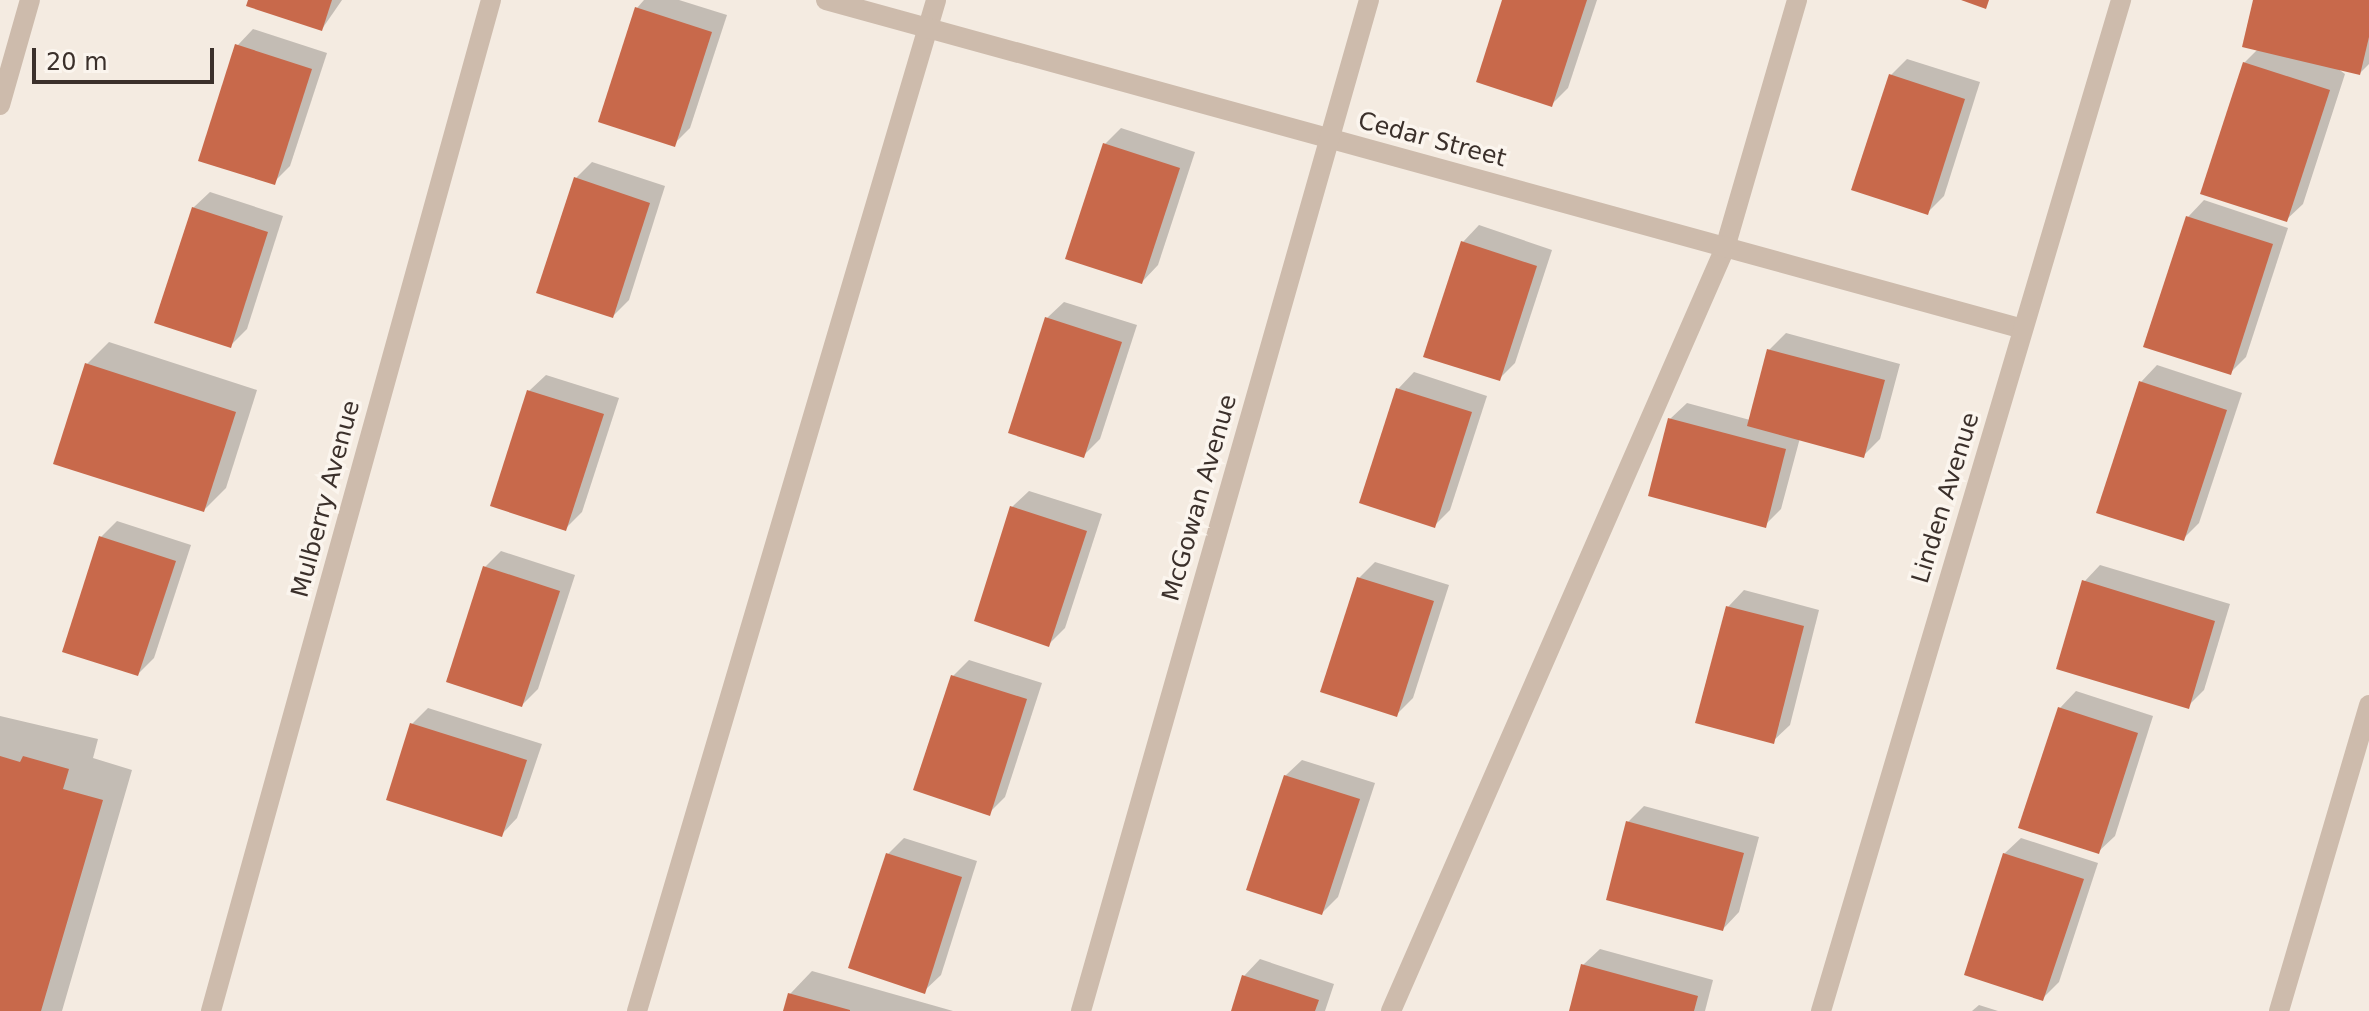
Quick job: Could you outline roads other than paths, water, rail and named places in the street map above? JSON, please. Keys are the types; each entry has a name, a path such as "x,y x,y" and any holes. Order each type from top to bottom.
{"street":[{"path":"0,105 30,0"},
{"name":"Mulberry Avenue","path":"211,1011 491,0"},
{"name":"Cedar Street","path":"826,0 2023,329"},
{"path":"637,1011 936,0"},
{"name":"McGowan Avenue","path":"1081,1011 1369,0"},
{"path":"1391,1011 1725,248 1797,0"},
{"name":"Linden Avenue","path":"1821,1011 2121,0"},
{"path":"2279,1011 2369,705"}]}
